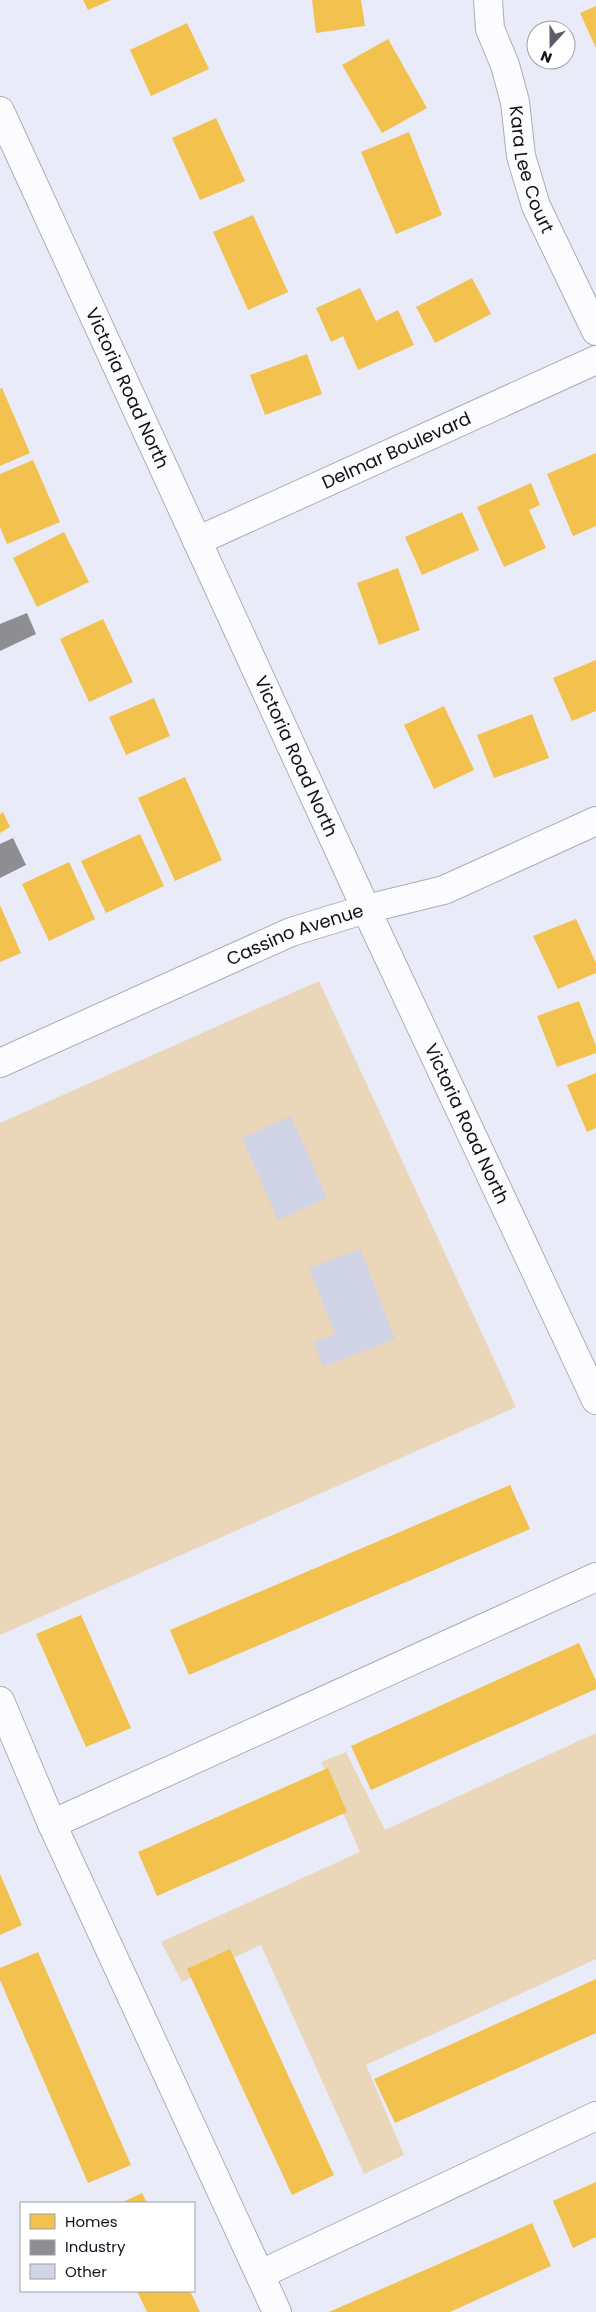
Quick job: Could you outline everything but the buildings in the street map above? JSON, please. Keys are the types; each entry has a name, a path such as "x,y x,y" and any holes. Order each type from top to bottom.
{"street":[{"name":"Kara Lee Court","path":"488,0 490,29 505,65 515,102 521,156 536,206 596,331"},
{"name":"Victoria Road North","path":"0,110 366,909 596,1400"},
{"name":"Delmar Boulevard","path":"197,540 596,360"},
{"name":"Cassino Avenue","path":"0,1062 291,932 366,909 444,890 596,821"},
{"path":"52,1824 596,1578"},
{"path":"0,1701 52,1824 277,2312"},
{"path":"260,2274 596,2116"}],"shaded area":[{"path":"319,981 516,1407 0,1635 0,1123"},
{"path":"596,1733 596,1959 366,2065 404,2155 364,2174 261,1945 182,1982 161,1942 360,1852 321,1762 346,1752 385,1830"}]}
